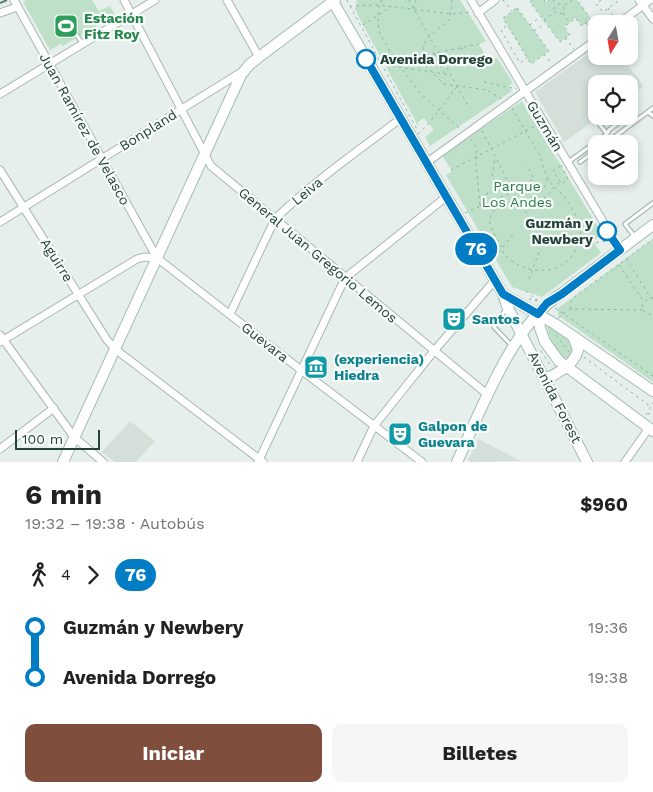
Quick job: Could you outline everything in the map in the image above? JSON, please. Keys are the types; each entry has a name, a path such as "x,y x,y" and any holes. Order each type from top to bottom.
{"main road":[{"path":"62,462 238,81 245,70 259,57 334,1"},
{"name":"Avenida Forest","path":"334,1 377,68 400,119 416,136 426,163 503,294 507,306 587,462"},
{"path":"555,324 554,308 562,294 623,255 636,238 653,225"},
{"path":"503,294 555,324 653,391"},
{"path":"457,462 513,346 538,314 554,308"},
{"path":"538,314 545,342 565,367 652,427"},
{"path":"546,379 575,359 578,350 572,335"}],"street":[{"name":"Juan Ramírez de Velasco","path":"14,0 157,258"},
{"name":"General Juan Gregorio Lemos","path":"124,0 204,156 211,166 488,395"},
{"path":"0,94 155,0"},
{"path":"227,0 259,57"},
{"name":"Guzmán","path":"471,0 475,12 623,255"},
{"path":"475,12 495,0"},
{"path":"627,15 641,3 650,0"},
{"path":"641,3 653,19"},
{"path":"0,13 17,7"},
{"path":"426,163 588,45"},
{"name":"Bonpland","path":"0,222 245,70"},
{"name":"Leiva","path":"230,314 275,219 342,163 400,119"},
{"name":"Aguirre","path":"0,170 107,340 115,349 260,461"},
{"path":"260,461 345,278 446,197"},
{"path":"103,462 74,436 1,339 137,260 144,257 157,258"},
{"name":"Guevara","path":"157,258 422,462"},
{"path":"357,462 374,426 434,351 495,280"},
{"path":"0,449 54,408"},
{"path":"625,462 652,427"}],"lane":[{"path":"72,28 82,43"},
{"path":"617,135 653,108"},
{"path":"648,112 653,116"},
{"path":"600,125 607,134"},
{"path":"567,163 607,134 616,125"},
{"path":"580,162 588,156"},
{"path":"636,238 625,224 653,203"},
{"path":"507,306 494,327 513,346"}],"path":[{"path":"347,0 377,68 416,136 440,112 443,104 458,86"},
{"path":"382,0 377,16 380,34 400,68 421,94 459,128"},
{"path":"409,0 470,109"},
{"path":"414,9 416,0"},
{"path":"452,0 450,19 425,42 421,56 425,64 444,84 487,90 502,98"},
{"path":"503,0 512,11"},
{"path":"532,0 530,2 560,42 570,35 564,27 570,22 576,18 582,26 591,19 578,0"},
{"path":"544,0 546,2 549,0"},
{"path":"553,0 556,5 555,12"},
{"path":"562,13 563,6 572,0"},
{"path":"594,0 603,12 617,2 616,0"},
{"path":"596,4 601,0"},
{"path":"556,5 563,6"},
{"path":"350,6 392,6 452,14 475,12"},
{"path":"362,25 392,6"},
{"path":"517,8 549,51 531,64 503,18 512,11 517,8"},
{"path":"608,8 613,15"},
{"path":"544,20 555,12"},
{"path":"555,12 562,13 570,22"},
{"path":"530,25 541,17"},
{"path":"534,32 546,23"},
{"path":"507,25 501,30 520,63 528,58"},
{"path":"565,38 577,54"},
{"path":"377,68 396,61 479,44"},
{"path":"461,48 469,63"},
{"path":"433,54 445,74"},
{"path":"472,61 485,54"},
{"path":"544,54 556,69"},
{"path":"386,65 452,76"},
{"path":"484,82 525,92"},
{"path":"511,108 539,154 547,175 549,182 564,197 580,225 579,241 575,254 565,263 545,271 520,265 507,257 502,252 502,247 489,221 493,211 499,205 525,200 543,191 547,175"},
{"path":"451,170 543,122"},
{"path":"478,125 512,191 529,216"},
{"path":"468,137 477,149 480,206"},
{"path":"492,176 496,158"},
{"path":"458,217 534,179 527,165"},
{"path":"561,165 568,178 562,184 560,181 553,171 561,165"},
{"path":"535,208 560,181"},
{"path":"480,206 489,191"},
{"path":"499,252 515,232"},
{"path":"590,242 593,234"},
{"path":"551,237 590,242 604,242 612,238"},
{"path":"571,309 570,304 573,298 619,264 623,255 653,239"},
{"path":"529,279 531,269 539,252"},
{"path":"623,255 652,298 644,302"},
{"path":"619,264 644,302 643,310"},
{"path":"525,299 540,300 554,308 653,376"},
{"path":"554,308 643,310 648,315 653,315"},
{"path":"554,308 555,324"},
{"path":"556,334 571,354"},
{"path":"583,356 652,407"},
{"path":"647,413 653,417"}],"shaded area":[{"path":"588,54 588,65 628,65 635,75 588,75 588,125 564,142 535,92"},
{"path":"638,79 643,86 638,90"},
{"path":"130,421 155,441 136,462 115,462 102,452"},
{"path":"478,439 521,461 471,462 468,460"}],"green space":[{"name":"Estación Fitz Roy","path":"27,0 92,0 99,11 110,6 115,15 63,46 61,44 50,50 23,2"},
{"path":"357,0 460,0 486,41 479,44 488,60 497,58 513,83 509,86 512,91 430,146 425,137 434,130 424,118 418,122 419,127 355,9"},
{"path":"532,0 544,0 546,2 549,0 577,0 588,15 588,21 582,26 575,18 564,27 570,35 560,42 530,2"},
{"path":"517,8 549,51 531,64 503,18"},
{"name":"Parque Los Andes","path":"522,101 602,234 593,241 601,253 542,297 512,287 446,175 452,171 442,155"},
{"path":"653,239 653,382 559,316 557,309"},
{"path":"547,325 568,338 575,350 567,360 553,345"}],"railway":[{"path":"0,3 7,0"}],"bus line":[{"name":"76","path":"366,59 503,294 538,314 547,303 562,294 620,250 607,231"}],"place":[{"name":"Estación Fitz Roy","path":"66,26"},
{"name":"Avenida Dorrego","path":"366,59"},
{"name":"Guzmán y Newbery","path":"607,231"},
{"name":"Santos","path":"454,319"},
{"name":"(experiencia) Hiedra","path":"316,367"},
{"name":"Galpon de Guevara","path":"400,434"}]}
